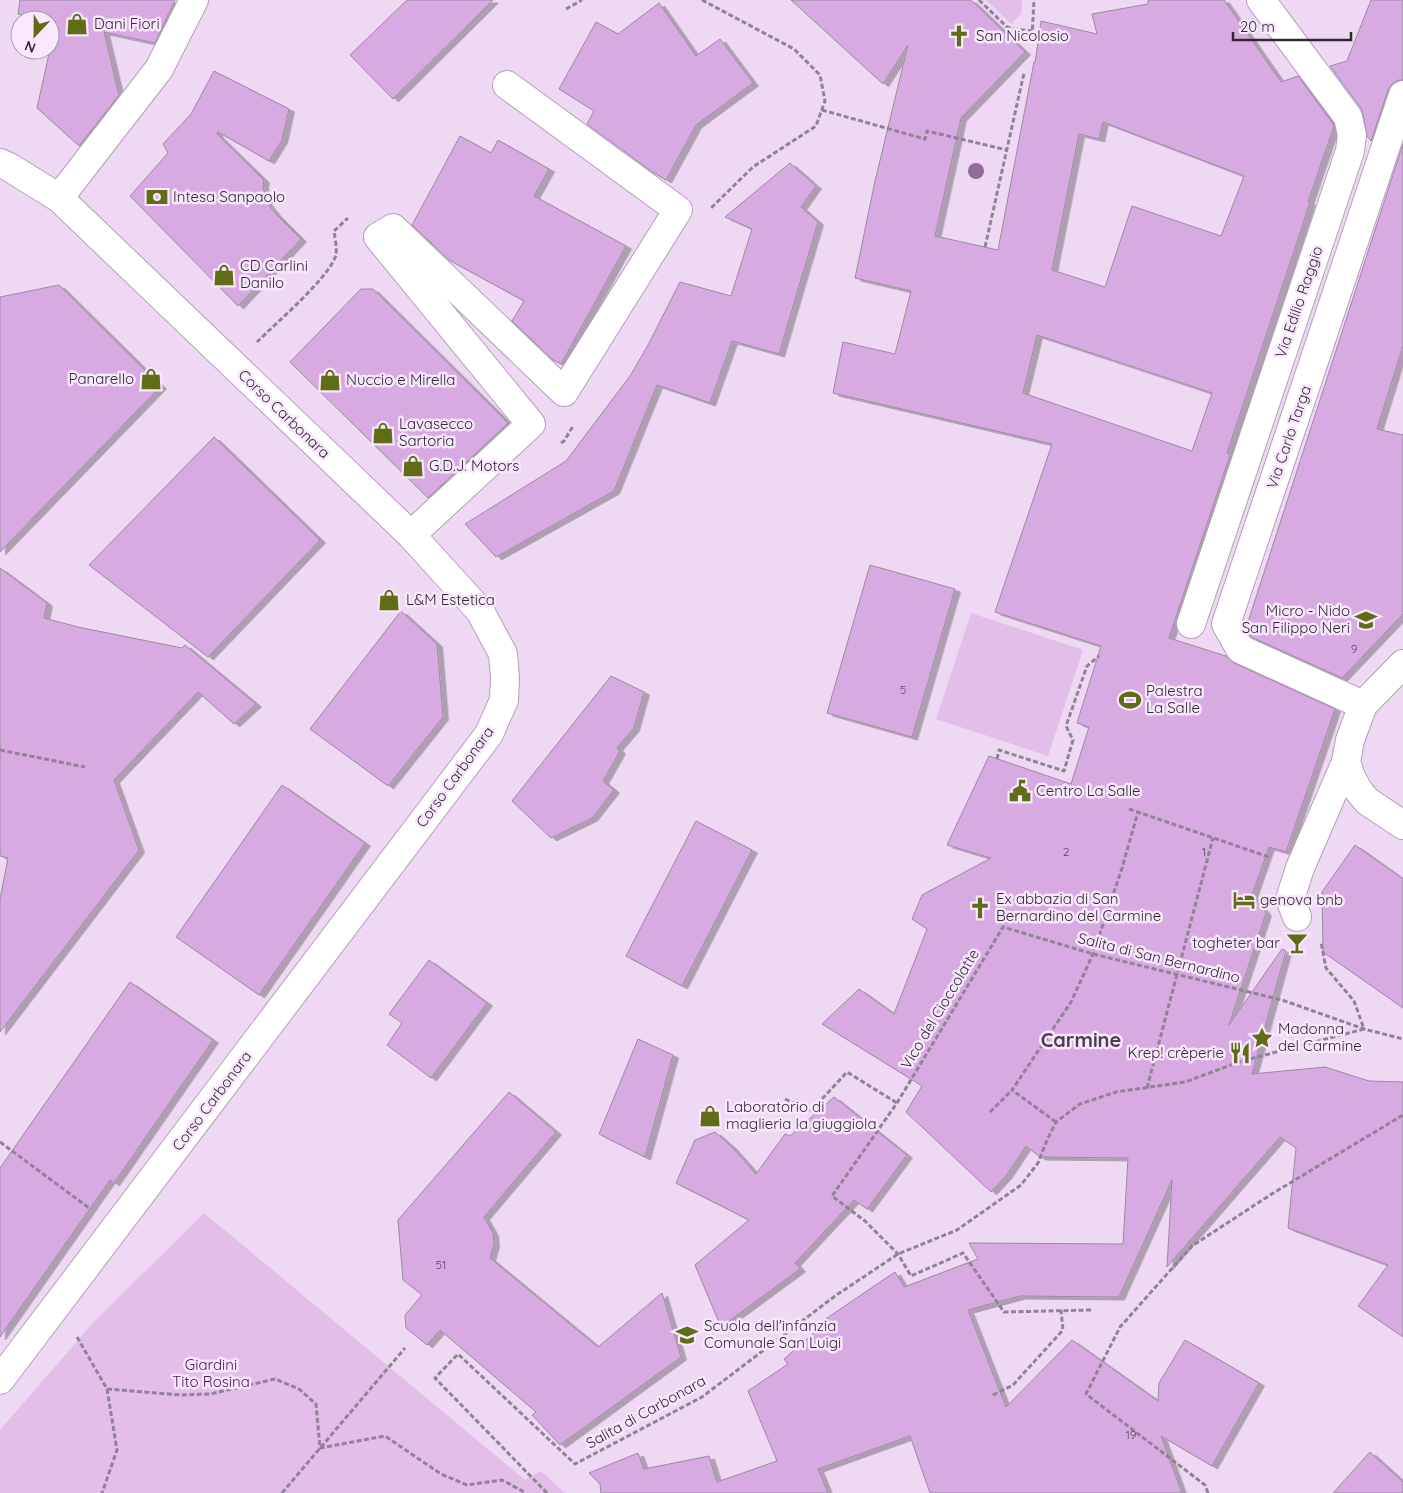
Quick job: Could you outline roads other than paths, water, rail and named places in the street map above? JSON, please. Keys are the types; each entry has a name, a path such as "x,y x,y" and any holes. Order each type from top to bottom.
{"street":[{"path":"59,198 159,69 194,0"},
{"name":"Via Edilio Raggio","path":"1191,624 1350,151 1352,135 1348,117 1261,0"},
{"path":"411,535 531,424 378,238 393,228 564,392 678,210 507,85"},
{"name":"Via Carlo Targa","path":"1363,705 1240,649 1226,624 1403,95"},
{"name":"Corso Carbonara","path":"0,163 59,198 411,535 480,611 503,654 505,678 504,700 489,734 0,1380"},
{"path":"1297,917 1290,899 1300,868 1346,762 1350,740 1363,705 1403,664"},
{"path":"1346,762 1351,777 1367,801 1403,825"}],"place":[{"name":"Dani Fiori","path":"77,24"},
{"name":"San Nicolosio","path":"959,36"},
{"name":"Intesa Sanpaolo","path":"157,197"},
{"name":"CD Carlini Danilo","path":"224,275"},
{"name":"Panarello","path":"151,379"},
{"name":"Nuccio e Mirella","path":"330,380"},
{"name":"Lavasecco Sartoria","path":"383,433"},
{"name":"G.D.J. Motors","path":"413,466"},
{"name":"L&M Estetica","path":"389,600"},
{"name":"Micro - Nido San Filippo Neri","path":"1366,620"},
{"name":"Palestra La Salle","path":"1130,700"},
{"name":"Centro La Salle","path":"1020,791"},
{"name":"genova bnb","path":"1244,900"},
{"name":"Ex abbazia di San Bernardino del Carmine","path":"980,908"},
{"name":"togheter bar","path":"1297,943"},
{"name":"Madonna del Carmine","path":"1262,1038"},
{"name":"Krep! crèperie","path":"1240,1053"},
{"name":"Laboratorio di maglieria la giuggiola","path":"710,1116"},
{"name":"Scuola dell'infanzia Comunale San Luigi","path":"687,1335"}],"district":[{"name":"Carmine","path":"1081,1040"}],"park label":[{"name":"Giardini Tito Rosina","path":"211,1374"}]}
